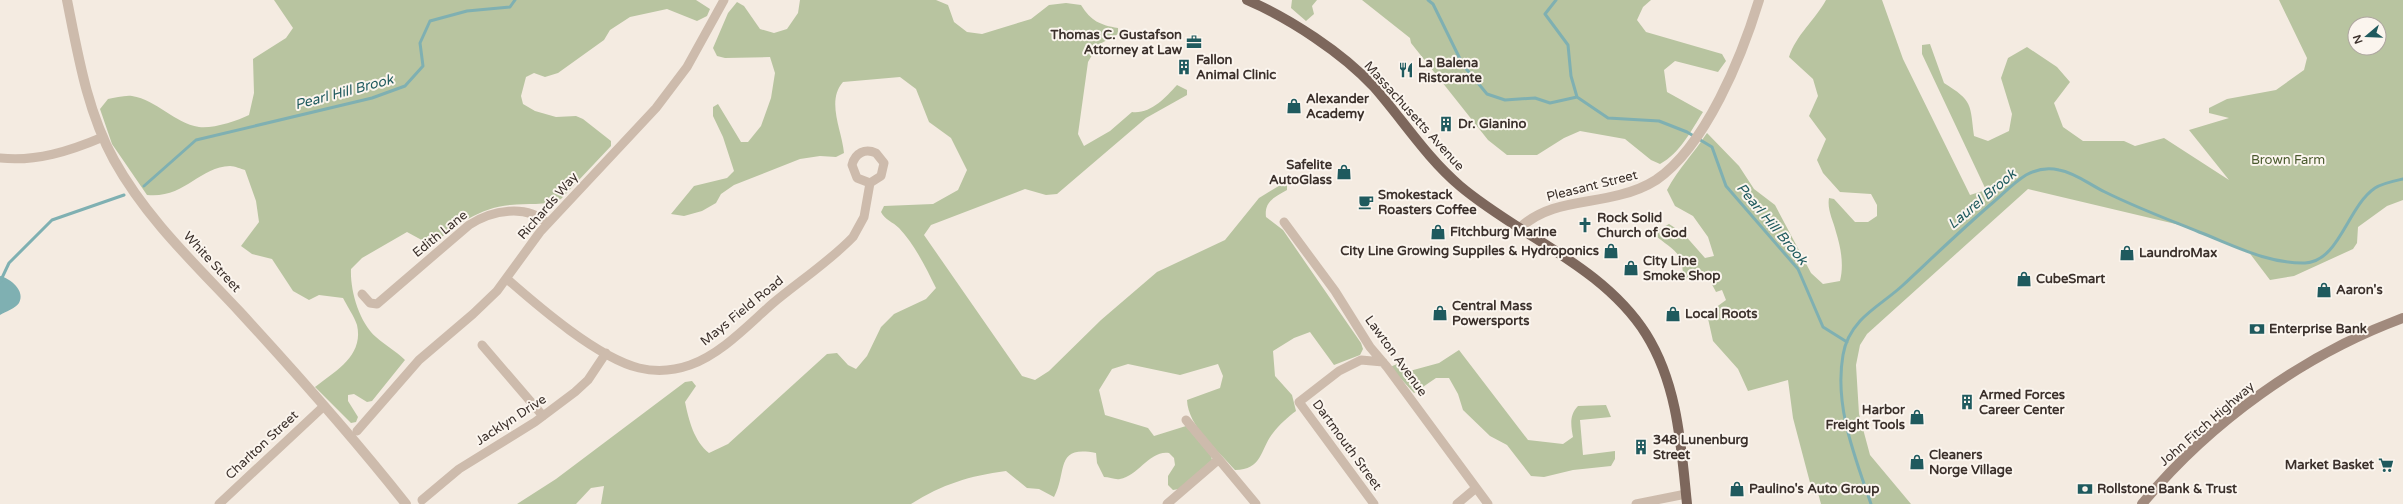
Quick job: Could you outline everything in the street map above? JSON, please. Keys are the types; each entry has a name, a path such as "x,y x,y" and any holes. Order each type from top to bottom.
{"main road":[{"name":"Massachusetts Avenue","path":"1247,0 1302,31 1349,64 1373,86 1430,157 1446,173 1483,205 1520,228 1581,270 1616,299 1646,334 1667,377 1677,416 1687,499"},
{"name":"John Fitch Highway","path":"2142,504 2185,458 2248,404 2309,363 2369,332 2403,318"}],"street":[{"name":"White Street","path":"67,0 86,87 103,137 127,181 163,229 324,406 406,504"},
{"name":"Richards Way","path":"357,431 419,360 473,314 507,279 547,223 656,108 687,67 724,0"},
{"name":"Pleasant Street","path":"1520,228 1535,216 1549,209 1619,195 1652,183 1675,164 1695,138 1716,104 1737,60 1759,0"},
{"path":"0,158 38,158 79,147 103,137"},
{"name":"Mays Field Road","path":"507,279 578,335 606,353 638,368 664,371 690,365 716,351 853,237 864,217 870,183"},
{"name":"Edith Lane","path":"362,294 370,303 379,303 469,225 483,217 514,212 527,212 540,217 547,223"},
{"name":"Lawton Avenue","path":"1284,222 1335,292 1370,347 1383,362 1488,504"},
{"path":"482,344 543,416"},
{"name":"Jacklyn Drive","path":"422,500 459,469 543,416 588,380 606,353"},
{"name":"Dartmouth Street","path":"1374,504 1299,402 1338,371 1361,360 1383,362"},
{"name":"Charlton Street","path":"219,504 324,406"},
{"path":"1186,420 1256,504"},
{"path":"1167,504 1218,460"},
{"path":"1457,504 1476,488"},
{"path":"1636,504 1687,499"}],"green space":[{"path":"274,0 696,0 710,9 707,16 697,21 667,9 630,17 610,30 604,40 558,73 545,77 534,73 526,77 521,96 523,104 535,111 556,117 576,116 583,119 611,141 611,146 561,199 549,203 510,205 488,210 469,218 433,244 429,244 407,232 362,258 351,269 354,296 360,314 365,323 376,337 405,360 372,401 367,402 354,394 348,395 348,401 358,417 356,422 351,423 315,387 339,369 352,354 356,346 358,336 356,322 343,298 319,295 309,300 293,291 272,259 252,254 241,246 259,222 256,201 245,170 232,166 219,168 171,192 160,195 147,195 112,144 100,109 108,99 132,96 150,102 182,121 199,127 211,127 224,124 249,115 254,93 253,59 286,38 293,28"},
{"path":"800,0 936,0 948,5 954,22 967,32 982,34 1031,19 1049,5 1066,3 1081,5 1092,19 1101,24 1118,28 1118,34 1098,45 1088,62 1078,134 1084,146 1110,131 1132,112 1139,112 1151,108 1168,95 1177,85 1187,90 1187,95 1146,118 1057,194 1046,195 1025,189 931,225 924,235 1022,376 1035,380 1049,371 1101,320 1157,272 1225,240 1259,198 1287,181 1287,190 1271,200 1267,207 1266,217 1283,230 1361,343 1363,349 1360,355 1334,365 1310,332 1294,338 1273,351 1275,376 1292,395 1296,411 1273,433 1256,463 1244,469 1235,470 1198,429 1189,410 1187,400 1220,388 1223,376 1218,364 1180,375 1128,364 1112,369 1099,390 1105,415 1148,428 1154,436 1186,426 1211,456 1212,460 1179,489 1173,490 1168,485 1168,476 1175,465 1174,458 1169,453 1156,455 1133,473 1118,479 1104,477 1097,463 1096,453 1083,452 1074,453 1064,462 1054,497 1039,489 1027,488 1006,471 968,478 934,491 911,504 601,504 604,486 591,488 576,504 517,504 556,479 685,382 692,381 696,386 685,402 690,423 699,443 709,453 728,444 827,354 837,353 848,365 856,369 867,356 881,327 894,314 926,299 936,288 920,257 905,235 881,212 884,206 933,204 958,190 967,170 951,138 929,122 916,89 900,77 843,82 838,90 835,107 844,153 836,157 820,156 800,159 734,185 721,194 716,203 702,211 684,216 671,214 694,186 727,178 734,171 723,137 713,116 713,107 718,104 741,142 748,142 761,126 771,98 775,73 770,57 725,58 717,56 713,48 728,13 737,2 744,6 760,29 774,33 787,29 798,13"},
{"path":"1292,0 1317,0 1312,6 1314,14 1306,21 1291,8"},
{"path":"1362,0 1651,0 1643,7 1637,20 1646,32 1722,54 1726,61 1718,72 1675,61 1664,70 1667,92 1703,112 1679,148 1660,164 1651,160 1625,139 1580,131 1564,138 1537,155 1507,155 1488,140 1411,43 1410,38"},
{"name":"Brown Farm","path":"1826,0 1882,0 1903,59 1970,195 1986,190 1922,54 1922,45 1930,44 1944,83 1960,94 1968,104 1972,117 1974,136 1988,141 2009,131 2012,114 2001,78 2008,58 2027,47 2057,67 2070,82 2054,103 2063,127 2083,141 2124,141 2135,146 2164,138 2229,180 2189,130 2229,118 2209,113 2209,108 2227,99 2276,90 2304,70 2307,58 2279,0 2403,0 2403,200 2387,206 2358,227 2357,243 2353,249 2294,276 2270,280 2248,251 2184,226 2028,189 1867,334 1860,345 1856,365 1859,414 1870,455 1911,504 1821,504 1818,493 1813,494 1793,418 1788,380 1748,391 1738,369 1713,341 1707,314 1726,300 1722,290 1716,292 1706,273 1685,279 1679,256 1656,236 1656,231 1669,224 1683,233 1705,258 1714,256 1708,237 1693,216 1675,206 1667,190 1676,175 1707,133 1739,166 1754,189 1775,205 1811,273 1823,284 1840,281 1842,269 1841,250 1830,211 1829,198 1834,199 1855,222 1868,222 1877,216 1877,205 1871,194 1840,192 1823,173 1817,160 1826,139 1809,116 1818,96 1813,79 1789,57 1801,35"},
{"path":"1459,350 1528,440 1563,444 1573,437 1571,425 1572,417 1578,406 1606,405 1611,417 1580,420 1583,455 1615,451 1615,459 1611,466 1573,470 1544,477 1531,476 1507,445 1490,436 1463,410 1458,394 1449,378 1436,378 1414,393 1390,367 1397,364 1406,372 1439,363"}],"water":[{"path":"0,276 8,279 16,286 19,290 21,298 15,307 0,315"}],"waterway":[{"name":"Pearl Hill Brook","path":"144,186 196,140 372,98 405,86 423,66 420,43 430,21 467,11 510,7 515,0"},
{"name":"Pearl Hill Brook","path":"1428,0 1433,4 1463,65 1487,94 1505,100 1535,98 1550,103 1577,97 1608,118 1659,121 1687,132 1712,147 1726,186 1798,269 1823,327 1847,342"},
{"path":"1556,0 1545,14 1568,45 1571,76 1577,97"},
{"name":"Laurel Brook","path":"1871,504 1853,450 1841,393 1843,355 1849,337 1865,316 1892,295 2021,178 2034,171 2055,169 2077,176 2099,189 2151,213 2251,253 2278,260 2305,263 2317,260 2327,253 2343,232 2357,207 2375,188 2385,183 2403,179"},
{"name":"Pearl Hill Brook","path":"0,282 9,263 52,220 124,195"}],"place":[{"name":"Thomas C. Gustafson Attorney at Law","path":"1194,42"},
{"name":"Fallon Animal Clinic","path":"1184,67"},
{"name":"La Balena Ristorante","path":"1406,70"},
{"name":"Alexander Academy","path":"1294,106"},
{"name":"Dr. Gianino","path":"1446,124"},
{"name":"Safelite AutoGlass","path":"1344,172"},
{"name":"Smokestack Roasters Coffee","path":"1366,202"},
{"name":"Rock Solid Church of God","path":"1585,225"},
{"name":"Fitchburg Marine","path":"1438,232"},
{"name":"City Line Growing Suppiles & Hydroponics","path":"1611,251"},
{"name":"LaundroMax","path":"2127,253"},
{"name":"City Line Smoke Shop","path":"1631,268"},
{"name":"CubeSmart","path":"2024,279"},
{"name":"Aaron's","path":"2324,290"},
{"name":"Central Mass Powersports","path":"1440,313"},
{"name":"Local Roots","path":"1673,314"},
{"name":"Enterprise Bank","path":"2257,329"},
{"name":"Armed Forces Career Center","path":"1967,402"},
{"name":"Harbor Freight Tools","path":"1917,417"},
{"name":"348 Lunenburg Street","path":"1641,447"},
{"name":"Cleaners Norge Village","path":"1917,462"},
{"name":"Market Basket","path":"2386,465"},
{"name":"Paulino's Auto Group","path":"1737,489"},
{"name":"Rollstone Bank & Trust","path":"2085,489"}]}
